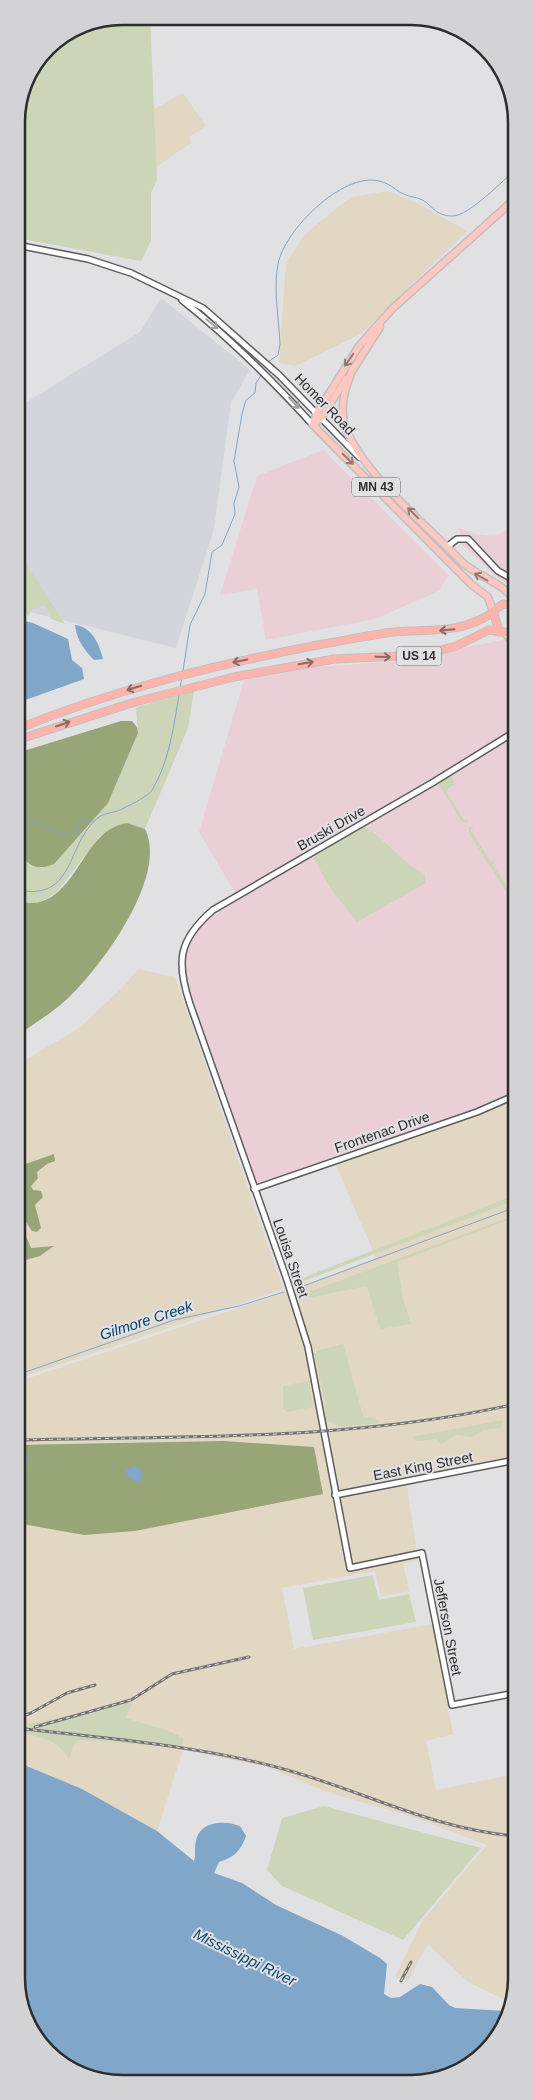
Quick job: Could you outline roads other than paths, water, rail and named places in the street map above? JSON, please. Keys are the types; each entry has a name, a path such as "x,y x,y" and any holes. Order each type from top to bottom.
{"highway":[{"name":"US 14","path":"25,726 98,699 202,669 380,634 460,628 479,622 504,604 508,604"},
{"path":"493,612 502,632"},
{"name":"US 14","path":"25,737 73,720 200,684 334,659 422,655 456,646 489,630 508,632"}],"main road":[{"name":"MN 43","path":"319,415 359,346 392,309 508,205"},
{"name":"MN 43","path":"313,424 392,309"},
{"name":"MN 43","path":"353,368 343,396 343,416 346,432 368,466"},
{"name":"Homer Road","path":"313,424 472,585 488,597 493,612"},
{"name":"Homer Road","path":"368,466 448,546"},
{"name":"MN 43","path":"448,546 474,573 503,588 508,595"},
{"path":"502,632 508,638"}],"street":[{"name":"Homer Road","path":"25,247 88,258 131,273 203,308 279,375 368,466"},
{"name":"Homer Road","path":"174,294 218,328 313,424"},
{"path":"448,546 457,539 468,539 498,571 508,577"},
{"name":"Bruski Drive","path":"180,964 189,936 198,924 213,910 432,783 508,736"},
{"name":"Louisa Street","path":"180,964 187,996 308,1347 350,1568 422,1553"},
{"name":"Frontenac Drive","path":"254,1189 477,1112 508,1098"},
{"name":"East King Street","path":"335,1495 508,1462"},
{"name":"Jefferson Street","path":"422,1553 452,1705 508,1694"}],"water":[{"path":"25,621 68,639 72,660 82,668 84,679 25,700"},
{"path":"75,625 81,626 91,633 103,659 94,660 87,652 79,640"},
{"path":"25,1457 29,1457 26,1466"},
{"path":"134,1466 143,1473 141,1481 136,1482 128,1477 125,1470"},
{"name":"Mississippi River","path":"25,1765 82,1789 157,1831 194,1861 196,1841 202,1829 220,1823 240,1826 246,1836 242,1846 232,1856 219,1862 214,1873 242,1883 276,1905 343,1936 380,1958 387,1964 384,1994 391,1998 400,1997 420,1984 432,1987 449,2005 455,2008 502,2011 492,2032 480,2047 454,2065 424,2074 115,2075 91,2070 68,2059 53,2047 38,2027 28,2003 26,1991"}],"waterway":[{"path":"268,362 278,355 280,344 276,284 278,264 291,236 303,221 332,195 348,186 364,181 379,181 408,196 424,201 441,214 453,216 476,204 508,177"},
{"path":"183,671 190,625 205,594 212,552 222,545 235,514 234,503 239,487 234,461 242,414 246,400 255,393 256,383 262,374"},
{"path":"180,688 182,677"},
{"path":"25,890 36,891 50,887 60,879 68,868 80,841 88,828 99,817 117,811 150,793 167,756 179,695"},
{"path":"25,824 36,822 70,837 75,834 78,823 88,818 94,822"},
{"name":"Gilmore Creek","path":"298,1288 508,1210"},
{"name":"Gilmore Creek","path":"25,1372 174,1320 239,1306 284,1292"}],"railway":[{"path":"25,1440 205,1437 330,1431 392,1425 508,1406"},
{"path":"35,1727 131,1700 172,1674 249,1657"},
{"path":"25,1715 67,1693 95,1685"},
{"path":"25,1729 153,1744 254,1761 316,1779 427,1818 456,1826 508,1835"},
{"path":"401,1981 411,1962"}]}
